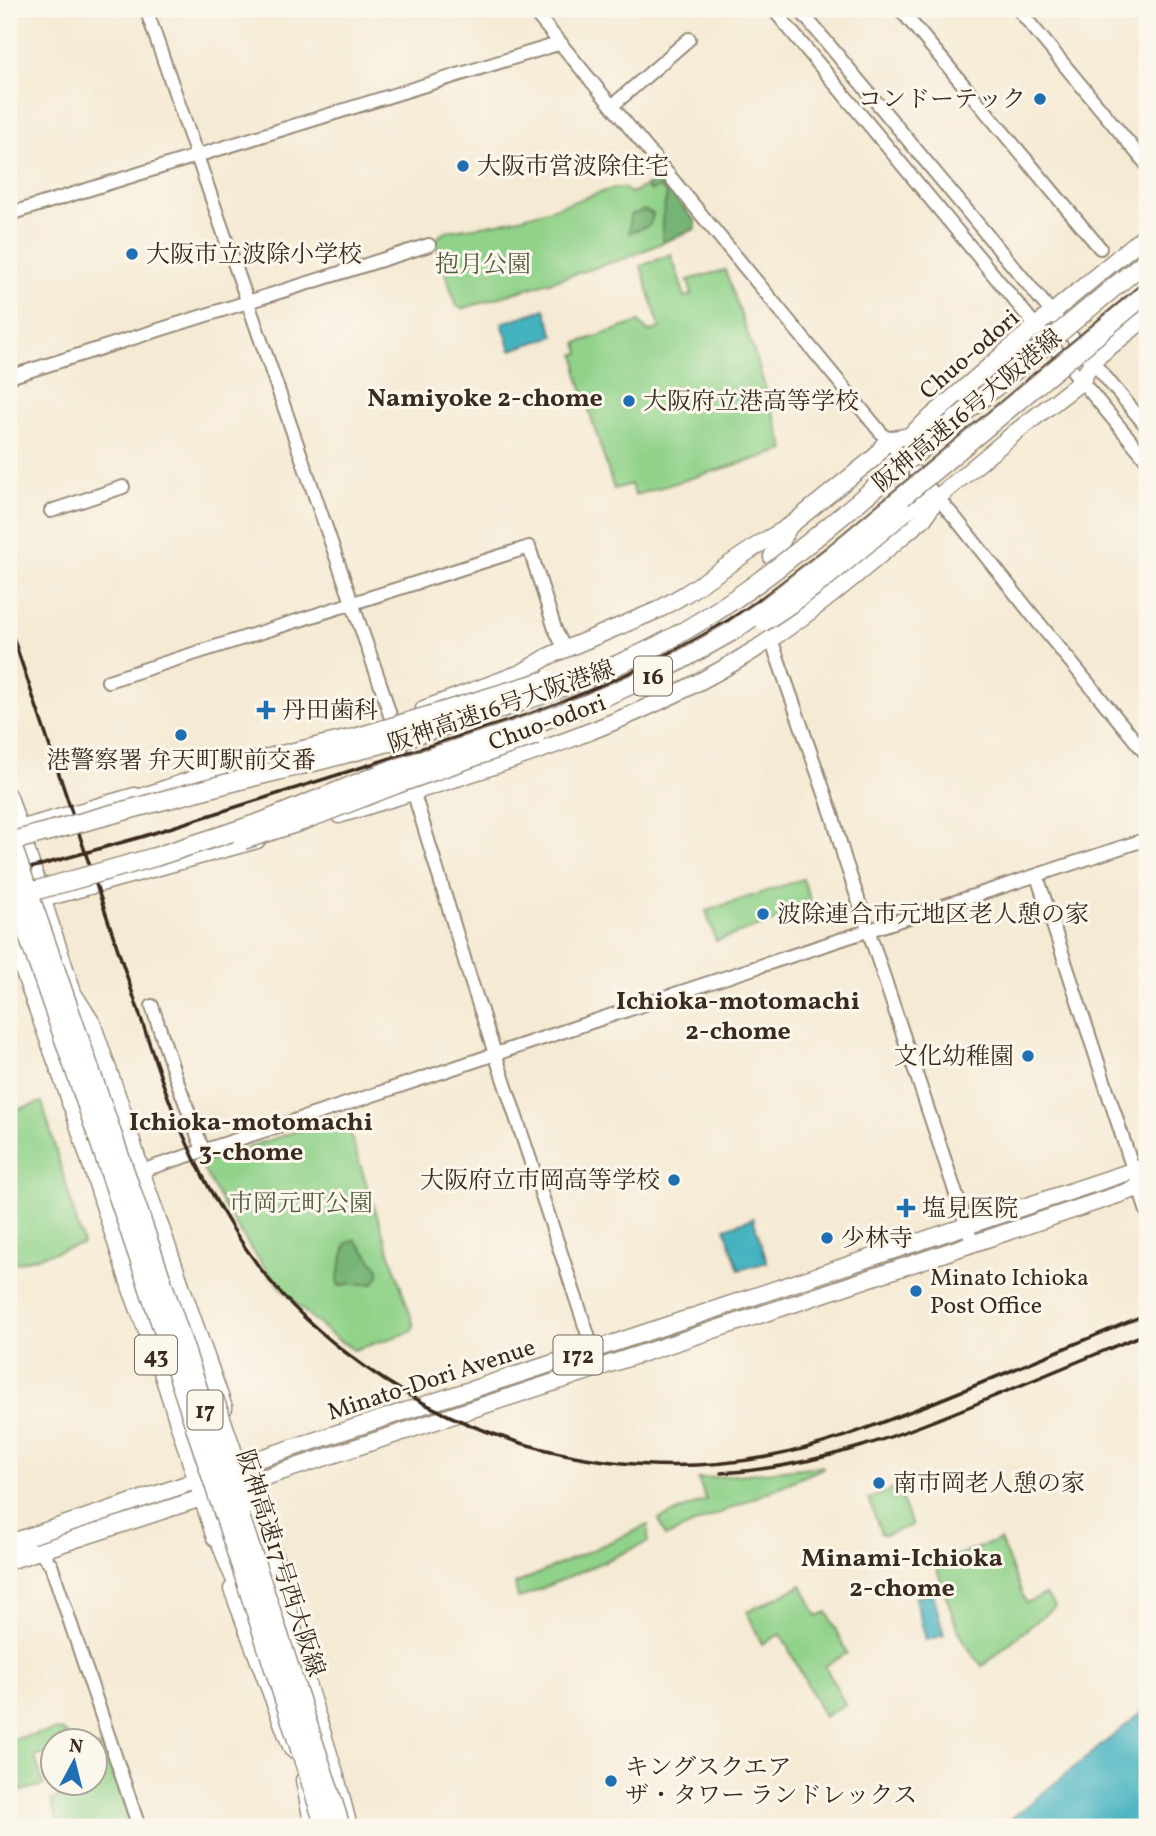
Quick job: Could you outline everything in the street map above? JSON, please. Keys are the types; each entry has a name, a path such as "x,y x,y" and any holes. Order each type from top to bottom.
{"highway":[{"name":"阪神高速16号大阪港線","path":"12,835 81,822 439,728 566,686 661,644 718,611 813,540 1147,260"},
{"name":"阪神高速16号大阪港線","path":"9,898 167,854 262,822 388,771 585,705 679,662 731,632 823,562 1147,293"},
{"path":"63,883 278,830 616,703 712,652 780,611 827,577 913,505 937,498"},
{"path":"81,822 135,799 218,772 355,738 580,668 643,640 688,616 774,557 787,528"},
{"name":"阪神高速17号西大阪線","path":"12,835 244,1526 341,1827"},
{"name":"阪神高速17号西大阪線","path":"9,883 85,1101 325,1827"},
{"path":"74,993 82,1029 166,1278 197,1349 250,1505 290,1668"},
{"path":"71,1103 88,1128 142,1287 160,1361 214,1524 230,1567 268,1650"}],"main road":[{"name":"Chuo-odori","path":"12,835 256,756 392,721 521,673 549,656 658,610 787,528 875,457 887,440 909,436 1147,234"},
{"name":"Chuo-odori","path":"9,908 261,838 511,762 592,732 685,690 739,660 831,596 919,522 937,498 1082,381 1092,361 1147,317"},
{"name":"43","path":"9,797 12,835 44,899 74,993 92,1023 278,1564 308,1687 349,1827"},
{"path":"20,963 20,944 25,932 41,928 51,936 60,951"},
{"name":"43","path":"9,931 71,1103 229,1580 303,1778 318,1827"},
{"name":"Minato-Dori Avenue","path":"9,1544 1140,1168"},
{"name":"Minato-Dori Avenue","path":"9,1561 1143,1186"},
{"name":"43","path":"335,1773 356,1827"},
{"name":"43","path":"303,1778 313,1827"}],"street":[{"path":"146,9 353,603 495,1055 593,1350"},
{"path":"532,9 887,440 956,519 1147,755"},
{"path":"773,9 1147,460"},
{"path":"799,9 1147,427"},
{"path":"900,9 1100,248"},
{"path":"1018,9 1147,165"},
{"path":"612,106 689,39"},
{"path":"9,214 561,43"},
{"path":"9,377 429,245"},
{"path":"51,511 122,487"},
{"path":"108,681 529,547 555,629 565,650"},
{"path":"771,639 972,1242"},
{"path":"141,1171 1147,839"},
{"path":"1037,876 1140,1168 1147,1212"},
{"path":"152,1006 203,1150"},
{"path":"9,1544 39,1551 51,1565 139,1827"}],"green space":[{"name":"抱月公園","path":"659,180 696,222 695,229 626,258 462,309 456,305 435,241 438,237 453,230 528,216 615,188 623,188 631,193"},
{"path":"659,180 696,222 695,229 664,242 662,224 667,194 660,187 650,191 646,186"},
{"path":"645,210 653,214 650,225 629,233 630,215"},
{"path":"671,254 685,297 692,295 688,280 725,270 785,450 635,495 631,484 614,489 577,373 575,354 580,353 577,343 639,322 648,332 660,328 641,266"},
{"path":"803,879 813,908 716,941 706,911"},
{"path":"42,1102 83,1244 9,1265 9,1112"},
{"name":"市岡元町公園","path":"339,1117 345,1119 414,1326 411,1332 354,1350 306,1313 265,1267 230,1217 200,1163"},
{"path":"355,1239 379,1269 379,1276 373,1284 339,1286 337,1281 346,1244"},
{"path":"823,1468 665,1537 659,1519 706,1500 698,1479"},
{"path":"897,1488 912,1525 886,1535 881,1534 869,1499"},
{"path":"648,1525 648,1542 518,1599 515,1584"},
{"path":"1000,1540 1026,1603 1045,1594 1055,1606 982,1666 966,1645 956,1625 935,1563"},
{"path":"802,1585 817,1616 827,1612 847,1653 825,1666 845,1704 824,1717 781,1634 762,1644 747,1612"},
{"path":"38,1734 38,1756 35,1757 38,1787 9,1794 9,1740"},
{"path":"108,1751 133,1827 60,1827 51,1800 108,1798"}],"water":[{"path":"545,309 554,336 511,350 502,323"},
{"path":"753,1218 767,1262 739,1270 725,1228"},
{"path":"933,1593 944,1635 926,1640 915,1598"},
{"path":"1147,1708 1147,1827 1001,1827 1141,1713"}],"railway":[{"path":"9,874 141,837 530,714 581,695 677,650 751,606 828,547 1147,280"},
{"path":"9,625 161,1078 203,1177 244,1246 279,1291 333,1343 391,1384 440,1411 492,1433 545,1450 599,1460 655,1465 711,1464 767,1457 811,1447 853,1433 1147,1314"},
{"path":"721,1473 792,1464 895,1435 1147,1333"}],"place":[{"name":"コンドーテック","path":"1040,99"},
{"name":"大阪市営波除住宅","path":"463,166"},
{"name":"大阪市立波除小学校","path":"132,254"},
{"name":"大阪府立港高等学校","path":"629,401"},
{"name":"丹田歯科","path":"266,710"},
{"name":"港警察署 弁天町駅前交番","path":"181,735"},
{"name":"波除連合市元地区老人憩の家","path":"763,914"},
{"name":"文化幼稚園","path":"1028,1056"},
{"name":"大阪府立市岡高等学校","path":"674,1180"},
{"name":"塩見医院","path":"906,1208"},
{"name":"少林寺","path":"827,1238"},
{"name":"Minato Ichioka Post Office","path":"916,1291"},
{"name":"南市岡老人憩の家","path":"879,1483"},
{"name":"キングスクエア ザ・タワー ランドレックス","path":"611,1781"}],"district":[{"name":"Namiyoke 2-chome","path":"485,397"},
{"name":"Ichioka-motomachi 2-chome","path":"738,1015"},
{"name":"Ichioka-motomachi 3-chome","path":"251,1136"},
{"name":"Minami-Ichioka 2-chome","path":"902,1572"}]}
